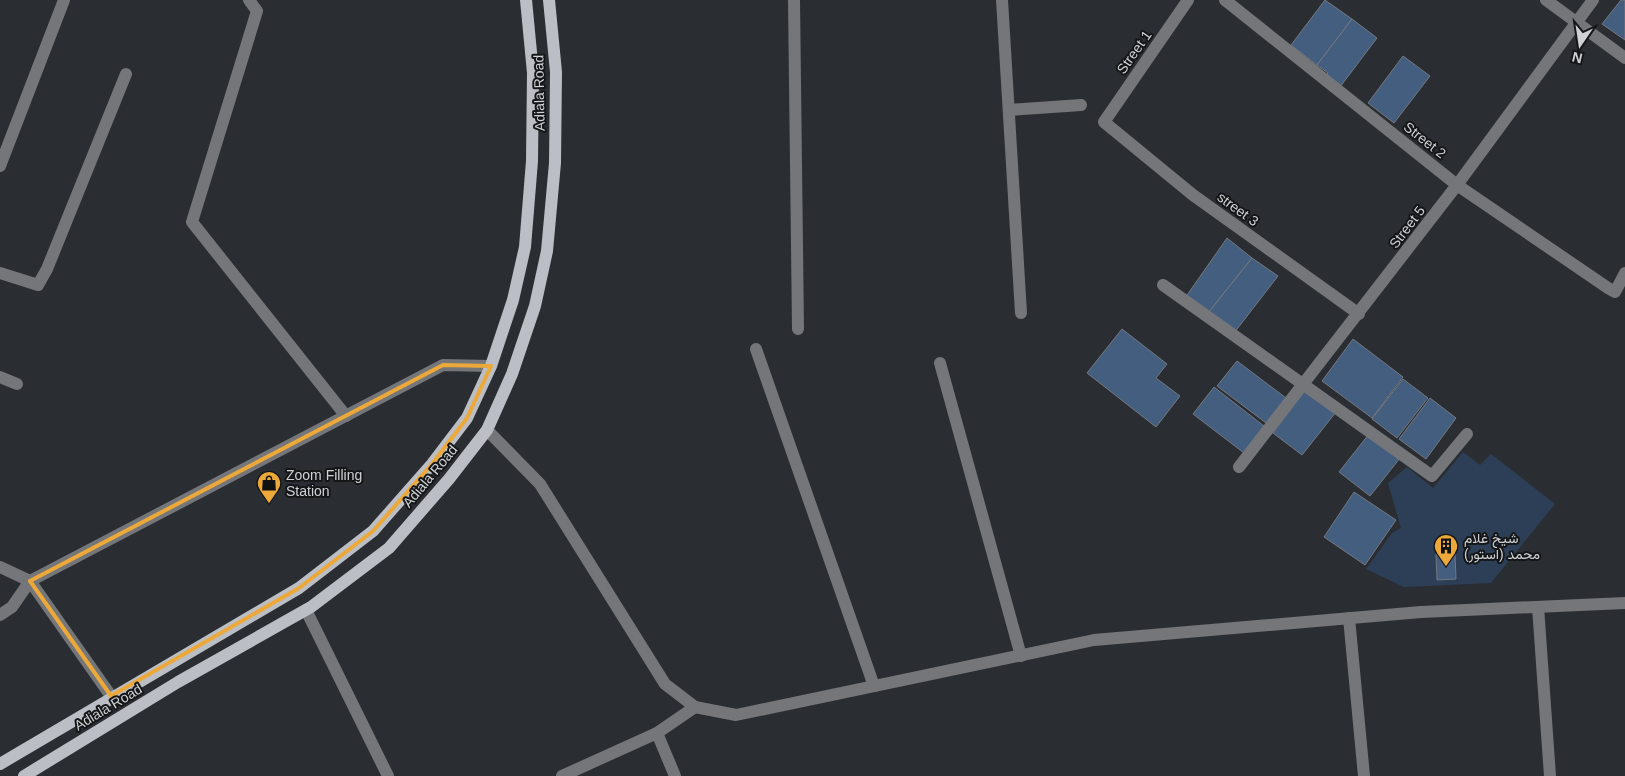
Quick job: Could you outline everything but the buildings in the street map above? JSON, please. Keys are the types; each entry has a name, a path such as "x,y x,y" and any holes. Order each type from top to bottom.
{"main road":[{"name":"Adiala Road","path":"0,764 111,696 299,588 373,531 432,464 467,418 491,366 513,300 525,247 532,162 533,73 526,0"},
{"name":"Adiala Road","path":"24,776 178,682 306,610 389,548 450,479 487,430 512,374 535,306 547,251 555,163 556,72 549,0"}],"street":[{"path":"0,166 64,0"},
{"path":"249,0 257,11 192,222 346,416"},
{"path":"794,0 798,329"},
{"path":"1002,0 1021,312"},
{"name":"Street 1","path":"1104,122 1188,0"},
{"name":"Street 2","path":"1225,0 1457,185 1615,292 1625,273"},
{"path":"1546,0 1625,58"},
{"name":"Street 5","path":"1239,467 1360,314 1593,0"},
{"path":"0,273 38,285 47,269 126,74"},
{"path":"1009,110 1081,105"},
{"name":"street 3","path":"1104,122 1193,195 1360,314"},
{"path":"1163,285 1432,476 1467,434"},
{"path":"756,349 874,686"},
{"path":"940,363 1020,656"},
{"path":"0,615 12,607 30,581 443,365 491,366"},
{"path":"0,377 17,384"},
{"path":"487,430 540,484 665,684 695,707 736,715 1094,640 1421,612 1625,603"},
{"path":"0,567 30,581 111,696"},
{"path":"1538,607 1550,776"},
{"path":"306,610 388,776"},
{"path":"1349,618 1364,776"},
{"path":"562,776 657,733 695,707"},
{"path":"657,733 675,776"}],"highlighted area":[{"path":"443,365 491,366 467,418 432,464 373,531 299,588 111,696 30,581"}],"shaded area":[{"path":"1463,452 1480,465 1491,454 1555,504 1491,583 1404,587 1366,569 1392,533 1401,528 1388,483 1407,467 1433,488"}],"place":[{"name":"Zoom Filling Station","path":"269,504"},
{"name":"شیخ غلام محمد (استور)","path":"1446,567"}]}
